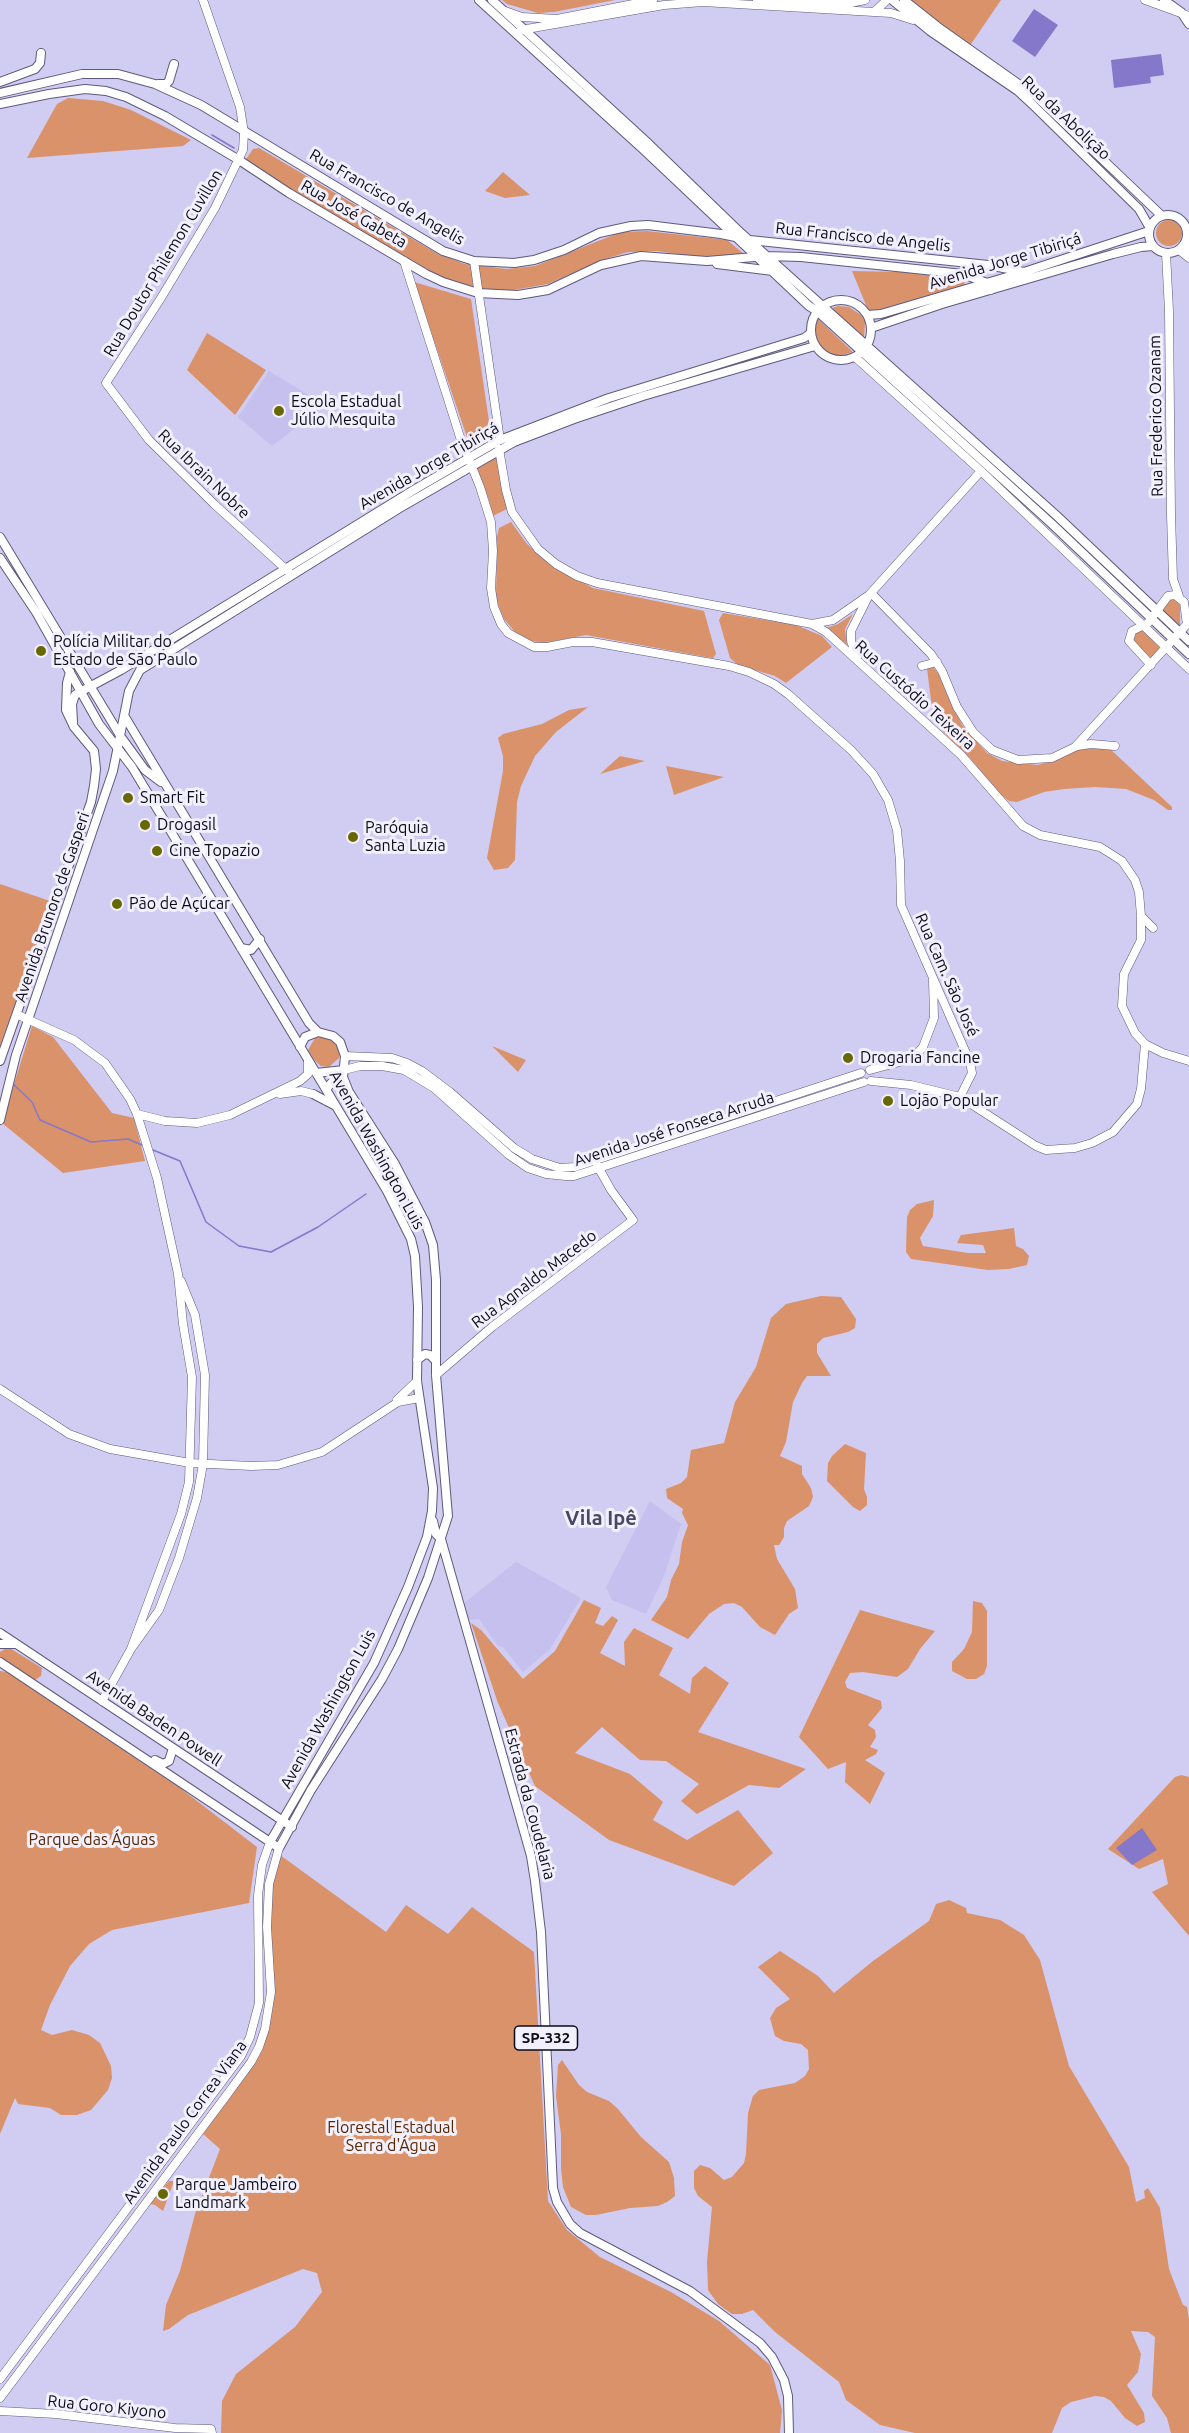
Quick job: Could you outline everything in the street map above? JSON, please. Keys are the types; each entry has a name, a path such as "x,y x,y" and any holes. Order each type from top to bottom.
{"main road":[{"path":"479,0 809,306 820,309"},
{"path":"492,0 649,144 766,256 783,269 862,352 1057,516 1154,615 1184,629 1189,640"},
{"name":"Rua da Abolição","path":"892,0 922,25 1025,98 1139,209 1150,230"},
{"name":"Rua da Abolição","path":"904,0 1037,97 1162,216"},
{"path":"1164,0 1185,14 1189,24"},
{"path":"0,82 35,69 40,63 41,53"},
{"path":"155,84 166,84 169,81 174,64"},
{"name":"Rua Francisco de Angelis","path":"0,93 82,74 118,74 155,84 201,105 443,251 474,261 514,263 534,260 564,250 599,233 631,226 666,227 750,240 988,265 1024,272"},
{"name":"Rua José Gabeta","path":"0,104 85,89 106,91 142,105 239,160 289,193 404,261 443,282 478,293 518,295 548,290 601,265 631,257 655,256 707,261 773,271"},
{"path":"1162,216 1172,216 1185,220 1186,242 1166,253 1153,246 1150,230 1156,220 1162,216"},
{"name":"Avenida Jorge Tibiriçá","path":"871,328 1024,272 1150,230"},
{"name":"Avenida Jorge Tibiriçá","path":"867,315 880,314 969,288 989,286 1141,247 1153,246"},
{"path":"840,262 845,250"},
{"path":"783,269 784,256"},
{"name":"Rua Francisco de Angelis","path":"756,257 784,256 963,274 989,286"},
{"name":"Rua José Gabeta","path":"707,261 756,257"},
{"path":"963,274 967,278 969,288"},
{"path":"837,300 846,301 860,307 867,315 871,328 862,352 846,360 828,358 815,346 811,324 820,309 837,300"},
{"name":"Avenida Jorge Tibiriçá","path":"91,685 121,670 289,572 500,445 609,398 804,338 811,333"},
{"name":"Avenida Jorge Tibiriçá","path":"500,445 633,399 815,346"},
{"name":"Avenida Washington Luis","path":"0,537 121,737 145,770 164,784 309,1023 318,1032 333,1036 340,1042 345,1056 343,1077 349,1092 411,1192 431,1237 436,1280 435,1360 448,1506 448,1516 441,1539"},
{"name":"Avenida Washington Luis","path":"0,558 36,612 80,692 132,767 242,948 397,1209 411,1239 417,1282 417,1381 430,1465 432,1511 423,1550 381,1649 270,1842"},
{"name":"Avenida Jorge Tibiriçá","path":"129,690 140,670 289,572"},
{"path":"1184,629 1189,654"},
{"path":"121,670 127,678 129,690"},
{"name":"Avenida Brunoro de Gasperi","path":"0,1061 91,802 96,769 94,751 68,716 65,703 70,672"},
{"path":"72,722 73,699 91,685"},
{"name":"Avenida Brunoro de Gasperi","path":"0,1120 9,1080 113,772 129,690"},
{"path":"87,702 108,729 112,730 116,727"},
{"path":"125,717 164,784"},
{"path":"96,769 104,765 113,772 120,766 132,767"},
{"path":"171,832 177,824 188,823"},
{"path":"242,948 250,950 260,939"},
{"path":"300,1047 305,1037 318,1032"},
{"path":"316,1073 344,1070"},
{"path":"326,1089 344,1070"},
{"path":"314,1094 336,1106"},
{"path":"417,1360 426,1354 435,1360"},
{"name":"Estrada da Coudelaria","path":"432,1511 434,1532 441,1539 528,1845 535,1881 541,1932 553,2188 557,2202 570,2224 580,2233 690,2291 760,2343 772,2357 784,2380 788,2396 789,2433"},
{"name":"Avenida Paulo Correa Viana","path":"279,1848 310,1790 382,1679 398,1649 441,1539"},
{"path":"435,1558 442,1557 448,1564"},
{"name":"Avenida Baden Powell","path":"0,1633 292,1827"},
{"path":"0,1644 18,1645"},
{"path":"0,1662 279,1848"},
{"path":"120,1742 163,1764 171,1759 173,1748"}],"street":[{"name":"Rua Doutor Philemon Cuvillon","path":"106,383 215,208 243,150 243,120 233,82 203,0"},
{"path":"502,10 522,16 557,19 653,0"},
{"path":"757,0 850,3 865,0"},
{"path":"874,12 887,0"},
{"path":"1145,0 1185,14"},
{"path":"512,30 525,31 682,3 703,2 903,15 922,25"},
{"path":"1186,242 1189,258"},
{"name":"Rua Frederico Ozanam","path":"1144,625 1168,596 1173,579 1166,253"},
{"path":"404,261 469,462"},
{"name":"Rua Custódio Teixeira","path":"474,261 506,490 512,512 538,549 566,570 597,583 812,624 826,632 961,755 1023,826 1041,835 1100,847 1122,861 1132,874 1139,892 1141,940 1124,974 1121,995 1126,1017 1135,1033 1145,1044"},
{"path":"862,352 981,471 1189,669"},
{"name":"Rua Ibrain Nobre","path":"106,383 149,440 214,504 289,572"},
{"name":"Rua Cam. São José","path":"469,462 491,522 493,550 491,588 494,607 501,624 508,633 534,647 592,642 729,666 774,684 850,750 873,774 882,788 897,830 900,898 967,1052 971,1067 969,1080 960,1096"},
{"path":"812,624 833,620 870,594 981,471"},
{"name":"Rua Frederico Ozanam","path":"1173,579 1187,611 1184,629"},
{"path":"870,594 920,642 937,662 967,723 992,750 1018,760 1032,761 1052,758 1075,747 1091,744 1115,746"},
{"path":"860,664 853,651 851,631 870,594"},
{"path":"1168,596 1179,596"},
{"path":"1144,625 1132,631 1129,641 1150,665"},
{"path":"1075,747 1184,629"},
{"path":"922,666 937,662"},
{"path":"1141,916 1154,928"},
{"path":"869,1077 916,1054 932,1029 935,1004 932,972"},
{"path":"935,1004 945,1003"},
{"path":"18,1014 74,1040 105,1063 116,1076 137,1114 163,1203 178,1274 192,1377 189,1482 181,1514 131,1649 102,1701"},
{"path":"869,1077 941,1090 960,1096 1036,1146 1046,1150 1075,1148 1092,1143 1113,1132 1137,1104 1142,1089 1145,1044 1163,1053 1189,1061"},
{"name":"Avenida José Fonseca Arruda","path":"344,1070 360,1066 391,1067 404,1070 434,1088 509,1155 528,1168 546,1174 566,1176 597,1164 861,1073 863,1071 869,1077 597,1164 575,1167 548,1166 514,1148 422,1071 392,1058 345,1056"},
{"path":"137,1114 165,1121 197,1123 230,1115 306,1077 309,1069 308,1060"},
{"path":"270,1096 300,1091 314,1094"},
{"name":"Rua Agnaldo Macedo","path":"436,1375 492,1327 633,1220 597,1164"},
{"path":"131,1649 152,1622 167,1588 198,1498 203,1464 205,1375 202,1351 195,1315 178,1274"},
{"path":"183,1324 183,1312 189,1310 202,1351"},
{"path":"435,1360 453,1360"},
{"path":"392,1406 417,1381"},
{"path":"0,1389 82,1440 110,1449 203,1464 278,1465 304,1458 339,1443 392,1406 404,1400 419,1398"},
{"path":"153,1591 151,1602 155,1608 167,1588"},
{"path":"0,2379 242,2056 257,2016 259,1879 270,1842"},
{"name":"Avenida Paulo Correa Viana","path":"0,2398 251,2062 259,2047 267,2021 271,1992 267,1927 268,1893 279,1848"},
{"path":"134,2201 143,2207"},
{"name":"Rua Goro Kiyono","path":"0,2411 56,2414 212,2431"}],"shaded area":[{"path":"1034,9 1058,25 1035,57 1012,41"},
{"path":"1161,54 1164,75 1150,77 1151,83 1114,88 1111,60"},
{"name":"Escola Estadual Júlio Mesquita","path":"269,371 325,405 272,446 238,417"},
{"path":"650,1501 681,1524 664,1576 646,1614 612,1600 606,1587"},
{"path":"516,1562 581,1598 550,1649 523,1672 503,1647 498,1646 479,1619 471,1620 467,1617 464,1603"},
{"path":"1142,1828 1157,1850 1132,1865 1116,1848"}],"green space":[{"path":"502,0 615,0 538,13 507,4"},
{"path":"907,0 1001,0 969,47"},
{"path":"68,98 103,101 131,110 191,140 183,146 27,158 57,104"},
{"path":"259,148 438,254 465,264 507,269 535,266 621,232 647,231 727,240 744,254 697,257 657,251 628,252 605,259 548,284 514,290 483,290 439,280 244,162 253,149"},
{"path":"503,172 530,195 505,198 485,191"},
{"path":"1169,220 1178,224 1182,233 1178,242 1169,246 1160,242 1156,233 1160,224"},
{"path":"852,271 901,272 963,279 965,282 964,285 875,311 868,310"},
{"path":"414,282 471,299 491,435 470,446"},
{"path":"849,307 861,315 865,322 864,338 832,308"},
{"path":"817,318 853,352 839,356 824,351 815,338"},
{"path":"207,333 266,370 235,415 187,370"},
{"path":"497,455 507,509 493,516 475,467"},
{"path":"511,522 527,544 548,562 593,588 704,611 716,654 713,658 706,657 586,635 544,643 532,641 515,632 504,619 496,599 497,537 499,528"},
{"path":"1173,598 1177,599 1180,605 1180,627 1160,608"},
{"path":"723,613 796,625 822,636 832,647 786,683 775,676 738,665 730,658 719,620"},
{"path":"853,614 845,629 847,645 826,628 838,624"},
{"path":"1143,630 1160,648 1151,658 1132,640 1136,633"},
{"path":"931,665 939,674 962,725 987,753 1002,761 1038,765 1068,755 1086,744 1107,746 1172,807 1172,810 1126,789 1095,787 1044,792 1017,802 1009,801 934,723 927,669"},
{"path":"588,707 556,732 535,756 521,786 517,802 515,860 508,868 494,870 487,858 503,771 503,756 498,738 503,734 542,724 569,710"},
{"path":"620,756 645,761 600,774"},
{"path":"666,766 724,777 674,795"},
{"path":"0,884 53,902 0,1056"},
{"path":"32,1026 53,1037 112,1113 134,1118 145,1161 63,1173 2,1123"},
{"path":"324,1036 334,1040 340,1053 339,1058 329,1067 321,1066 308,1050 315,1038"},
{"path":"492,1046 526,1060 518,1072"},
{"path":"934,1200 933,1216 920,1238 923,1246 968,1253 986,1253 983,1245 957,1243 961,1235 1014,1228 1016,1246 1023,1249 1029,1256 1027,1265 988,1270 911,1259 906,1252 907,1217 910,1210 917,1204"},
{"path":"821,1296 841,1297 856,1319 855,1328 823,1338 817,1344 817,1353 831,1376 807,1376 802,1383 793,1402 786,1442 780,1456 802,1466 802,1474 811,1488 813,1497 809,1506 787,1521 784,1537 779,1545 774,1545 777,1559 795,1589 798,1608 789,1614 775,1635 760,1627 742,1607 734,1603 724,1604 709,1614 688,1639 651,1620 667,1597 671,1580 679,1564 682,1542 688,1525 682,1513 683,1509 667,1498 666,1489 681,1483 687,1477 691,1450 724,1443 735,1402 756,1367 771,1318 786,1304"},
{"path":"845,1444 866,1453 864,1489 867,1505 860,1511 827,1481 828,1463"},
{"path":"584,1600 601,1608 595,1623 603,1626 612,1616 618,1620 600,1653 625,1666 624,1642 634,1628 673,1648 659,1675 690,1694 692,1678 705,1666 729,1683 698,1732 806,1769 779,1788 749,1785 697,1814 681,1801 699,1784 666,1761 640,1760 602,1727 575,1753 630,1774 663,1802 653,1820 687,1840 738,1810 773,1853 734,1886 609,1840 535,1786 498,1703 471,1623 481,1630 523,1679 555,1651"},
{"path":"973,1601 982,1603 987,1611 987,1666 984,1674 976,1679 967,1679 952,1671 952,1662 964,1649 972,1632"},
{"path":"860,1610 935,1631 920,1649 908,1669 897,1677 863,1672 850,1673 845,1682 847,1688 881,1701 882,1708 868,1725 875,1730 876,1737 870,1747 878,1750 876,1754 865,1760 885,1773 870,1804 845,1782 846,1762 828,1769 799,1737"},
{"path":"8,1647 42,1668 41,1676 35,1680 28,1677 0,1658 0,1652"},
{"name":"Parque das Águas","path":"0,1671 7,1672 180,1788 257,1847 249,1903 112,1930 89,1944 70,1966 50,2005 41,2030 52,2035 72,2030 89,2035 100,2043 111,2066 112,2078 108,2090 91,2110 77,2115 61,2115 50,2108 18,2104 15,2098 0,2134"},
{"path":"1181,1775 1189,1777 1189,1936 1152,1892 1168,1884 1163,1859 1139,1869 1108,1849 1175,1777"},
{"name":"Florestal Estadual Serra d'Água","path":"280,1855 386,1932 406,1905 448,1934 472,1907 534,1952 548,2201 567,2230 600,2257 671,2292 719,2321 770,2365 782,2410 780,2433 221,2433 222,2401 236,2374 295,2327 322,2292 317,2273 303,2269 188,2315 163,2331 166,2305 180,2271 195,2214 220,2149 203,2134 253,2067 266,2033 272,1889"},
{"path":"949,1900 966,1908 967,1913 1000,1920 1024,1935 1040,1960 1069,2066 1129,2167 1136,2202 1145,2198 1144,2191 1148,2188 1160,2208 1169,2269 1183,2305 1187,2307 1189,2319 1189,2433 1171,2433 1167,2418 1152,2396 1155,2337 1148,2332 1131,2331 1141,2354 1138,2372 1127,2385 1144,2413 1145,2422 1137,2426 1125,2418 1111,2401 1095,2396 1071,2402 1062,2408 1052,2433 915,2433 880,2425 846,2400 839,2382 775,2332 753,2310 742,2314 732,2314 718,2304 708,2290 707,2262 712,2207 698,2196 694,2188 694,2171 700,2165 710,2168 724,2180 732,2177 744,2163 748,2113 753,2096 759,2090 795,2083 805,2076 809,2069 808,2050 801,2044 784,2041 775,2036 770,2018 776,2008 790,1999 758,1967 780,1951 818,1976 834,1993 873,1961 929,1921 936,1904"},
{"path":"562,2060 579,2085 587,2092 609,2101 641,2137 669,2162 674,2178 675,2196 658,2206 630,2208 596,2215 586,2215 571,2207 563,2187 561,2134 556,2096 558,2065"},
{"path":"169,2181 173,2181 173,2184 163,2211 150,2204"}],"waterway":[{"path":"212,135 234,148"},
{"path":"12,1083 32,1102 40,1120 91,1142 128,1139 142,1145"},
{"path":"153,1150 180,1161 206,1222 239,1246 271,1252 318,1227 366,1194"}],"place":[{"name":"Escola Estadual Júlio Mesquita","path":"279,411"},
{"name":"Polícia Militar do Estado de São Paulo","path":"41,651"},
{"name":"Smart Fit","path":"128,798"},
{"name":"Drogasil","path":"145,825"},
{"name":"Paróquia Santa Luzia","path":"353,837"},
{"name":"Cine Topazio","path":"157,851"},
{"name":"Pão de Açúcar","path":"117,904"},
{"name":"Drogaria Fancine","path":"848,1058"},
{"name":"Lojão Popular","path":"888,1101"},
{"name":"Parque Jambeiro Landmark","path":"163,2194"}],"district":[{"name":"Vila Ipê","path":"601,1518"}]}
